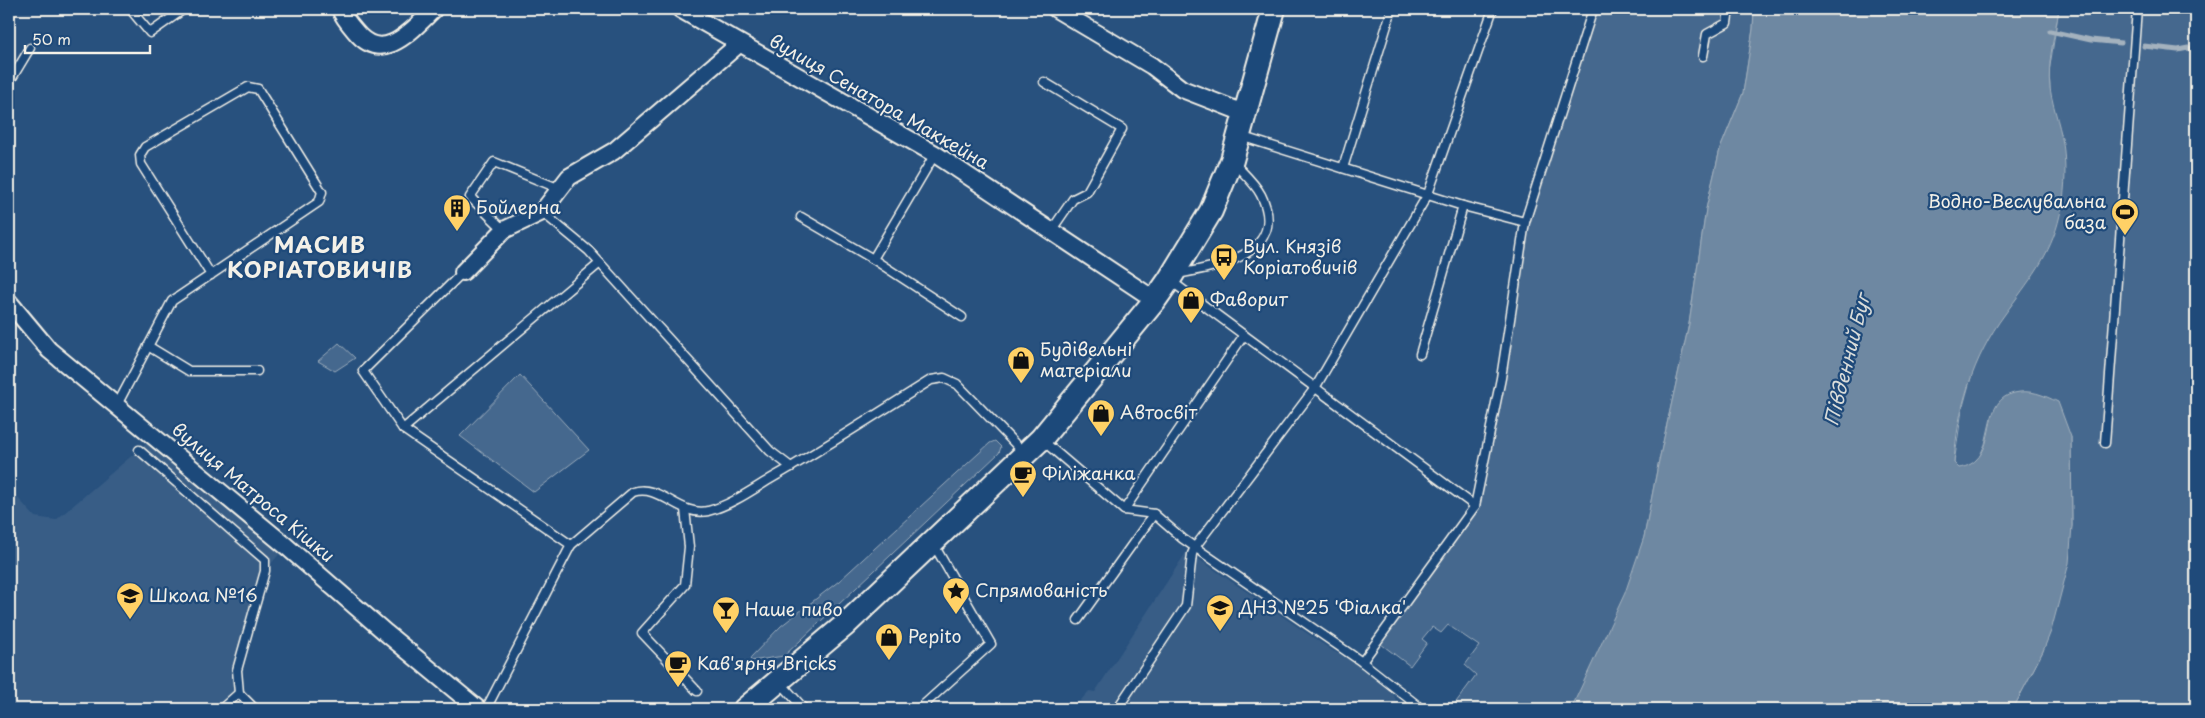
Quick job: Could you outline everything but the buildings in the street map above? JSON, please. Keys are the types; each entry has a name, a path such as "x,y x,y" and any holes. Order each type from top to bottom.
{"main road":[{"path":"745,709 845,625 1033,446 1154,300 1171,277 1211,211 1232,160 1274,9"}],"street":[{"path":"340,9 343,17 358,35 370,44 384,46 402,39 434,9"},
{"name":"вулиця Сенатора Маккейна","path":"680,9 935,154 1154,300"},
{"path":"1056,9 1152,66 1182,89 1244,113"},
{"path":"464,272 504,230 542,212 570,178 614,151 739,44"},
{"name":"вулиця Матроса Кішки","path":"9,302 49,350 478,709"}],"lane":[{"path":"130,9 150,33 184,9"},
{"path":"1343,168 1392,9"},
{"path":"1117,709 1186,606 1192,554 1195,547 1315,388 1428,194 1493,9"},
{"path":"1362,662 1475,506 1501,378 1525,222 1593,9"},
{"path":"1702,56 1707,34 1727,23 1729,9"},
{"path":"2105,443 2137,9"},
{"path":"9,83 30,48"},
{"path":"1044,82 1122,129 1087,192 1073,199 1051,230"},
{"path":"117,405 172,301 211,275 319,202 322,192 258,89 248,87 145,147 140,155 141,164 211,275"},
{"path":"1238,136 1463,206 1525,222"},
{"path":"873,259 935,154"},
{"path":"1171,277 1217,267 1236,260 1256,246 1267,229 1267,215 1261,195 1232,160"},
{"path":"504,230 470,198 494,162 560,189"},
{"path":"1420,354 1463,206"},
{"path":"542,212 600,262 770,451 791,467"},
{"path":"801,217 873,259 962,317"},
{"path":"403,429 600,262"},
{"path":"464,272 363,371 403,429 572,545"},
{"path":"1171,277 1244,335 1475,506"},
{"path":"1124,510 1244,335"},
{"path":"148,346 189,371 257,371"},
{"path":"486,709 572,545 633,492 641,489 650,490 686,509 705,511 724,506 791,467 931,380 944,378 957,384 1033,446 1124,510 1154,514 1195,547 1362,662 1417,705 1413,709"},
{"path":"139,450 265,560 265,571 236,670 239,693 255,709"},
{"path":"686,509 688,547 684,585 642,633 697,691"},
{"path":"1078,620 1154,514"},
{"path":"919,709 991,644 933,543"},
{"path":"779,681 804,709"},
{"path":"222,709 239,693"}],"shaded area":[{"path":"1593,9 1754,9 1753,29 1743,93 1720,149 1706,209 1689,324 1644,537 1596,709 1451,709 1476,675 1465,665 1479,646 1448,625 1441,633 1432,627 1422,639 1427,643 1410,666 1377,641 1475,506 1525,222"},
{"path":"2059,9 2196,9 2196,709 2013,709 2043,651 2072,526 2071,437 1991,418 1985,444 1869,709 1954,463 1962,410 2050,88 2049,72"},
{"path":"339,343 355,358 335,371 318,361"},
{"path":"520,375 589,450 534,492 460,436"},
{"name":"Школа №16","path":"155,436 286,546 265,571 237,670 239,693 221,709 9,709 9,488 35,517 56,520"},
{"path":"995,441 1001,447 999,453 784,656 751,661 750,658 781,626 839,581 990,443"},
{"name":"ДНЗ №25 'Фіалка'","path":"1187,551 1333,651 1350,660 1393,693 1397,703 1395,709 1073,709 1089,691 1095,692"}],"water":[{"name":"Південний Буг","path":"1754,9 2059,9 2050,58 2049,78 2051,96 2064,151 2065,183 2060,215 2045,256 1994,331 1976,366 1963,404 1954,463 1959,468 1966,466 1974,462 1982,452 1993,413 1997,404 2004,397 2014,393 2031,392 2058,402 2071,437 2072,526 2069,563 2051,631 2043,651 2013,709 1571,709 1625,593 1644,537 1689,324 1706,209 1720,149 1743,93 1753,29"}],"waterway":[{"path":"2050,31 2091,40 2121,43"},
{"path":"2144,46 2178,50 2196,49"}],"place":[{"name":"Бойлерна","path":"457,232"},
{"name":"Водно-Веслувальна база","path":"2125,236"},
{"name":"Вул. Князів Коріатовичів","path":"1224,281"},
{"name":"Фаворит","path":"1191,324"},
{"name":"Будівельні матеріали","path":"1021,384"},
{"name":"Автосвіт","path":"1101,437"},
{"name":"Філіжанка","path":"1023,498"},
{"name":"Спрямованість","path":"956,615"},
{"name":"Школа №16","path":"130,620"},
{"name":"ДНЗ №25 'Фіалка'","path":"1220,632"},
{"name":"Наше пиво","path":"726,634"},
{"name":"Pepito","path":"889,661"},
{"name":"Кав'ярня Bricks","path":"678,688"}],"district":[{"name":"МАСИВ КОРІАТОВИЧІВ","path":"320,258"}]}
